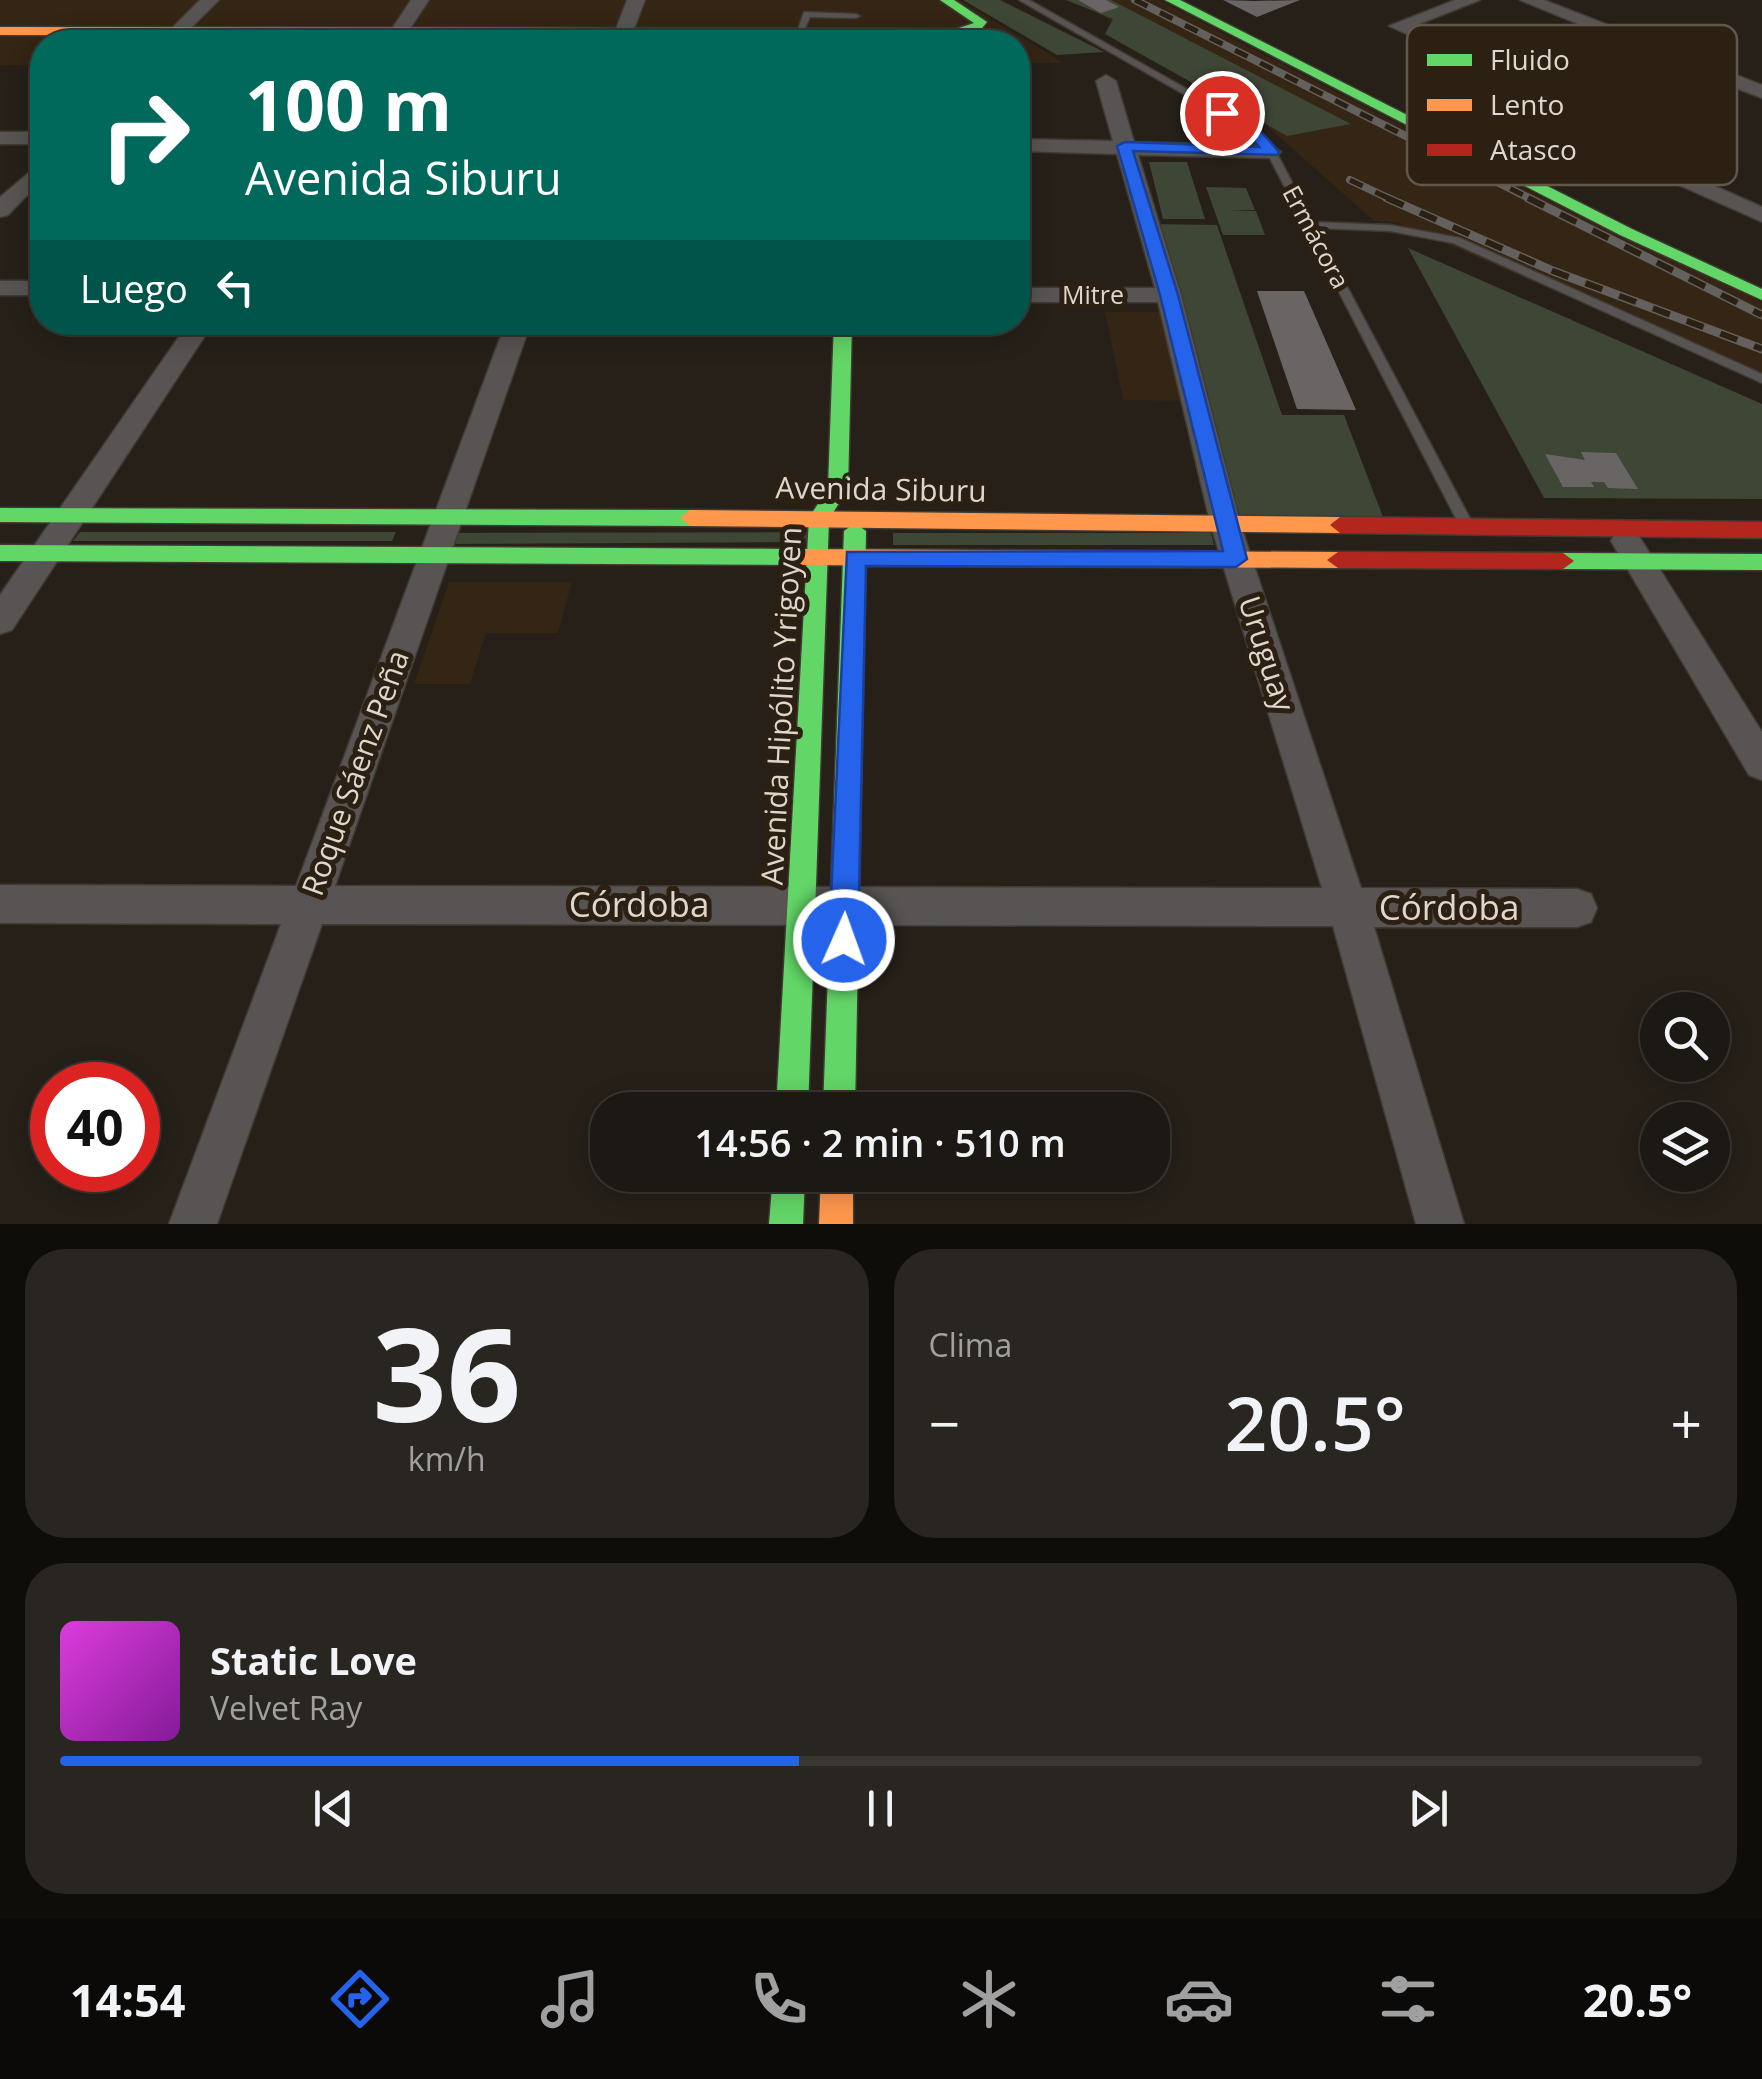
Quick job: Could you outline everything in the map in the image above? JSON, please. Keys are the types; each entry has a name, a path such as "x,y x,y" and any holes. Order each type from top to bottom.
{"street":[{"path":"180,30 210,0"},
{"path":"400,30 420,0"},
{"path":"625,30 636,0"},
{"path":"946,0 981,22 970,30"},
{"path":"1172,0 1407,121"},
{"path":"1407,30 1398,26 1471,0"},
{"path":"1529,0 1592,25"},
{"path":"765,30 856,23 926,30"},
{"path":"0,31 30,32"},
{"path":"1737,70 1762,69"},
{"name":"Uruguay","path":"1106,81 1169,295 1231,542 1348,908 1440,1224"},
{"path":"1737,82 1762,92"},
{"path":"0,138 30,138"},
{"path":"1030,145 1272,152"},
{"path":"0,210 30,180"},
{"path":"1534,185 1762,294"},
{"path":"1694,185 1762,215"},
{"path":"0,288 30,288"},
{"name":"Mitre","path":"1030,295 1169,295"},
{"path":"0,621 193,335"},
{"name":"Roque Sáenz Peña","path":"193,1224 514,335"},
{"path":"838,488 843,335"},
{"name":"Avenida Hipólito Yrigoyen","path":"793,1092 819,518 838,488 855,519 840,1092"},
{"name":"Avenida Siburu","path":"0,516 71,516 819,558 1231,542 1468,528 1762,530"},
{"name":"Avenida Siburu","path":"0,553 819,518 1639,563 1762,562"},
{"path":"1620,531 1762,764"},
{"name":"Córdoba","path":"0,904 1577,908"},
{"path":"786,1224 788,1192"},
{"path":"836,1224 837,1192"}],"lane":[{"name":"Ermácora","path":"1023,0 1253,130 1272,152 1468,528"},
{"path":"1311,225 1390,228 1456,240 1762,379"}],"shaded area":[{"path":"0,0 960,0 1010,30 30,30 30,65 0,65"},
{"path":"1074,0 1159,0 1407,129 1407,185 1517,185 1762,302 1762,381 1398,223 1374,221 1259,119 1116,41 1122,27"},
{"path":"1030,42 1064,63 1030,63"},
{"path":"1105,312 1165,312 1188,401 1123,400"},
{"path":"449,582 572,582 558,633 486,633 470,684 414,684"}],"green space":[{"path":"963,0 1000,0 1104,52 1057,55 1030,39 1030,30 1014,30"},
{"path":"1066,0 1111,0 1351,124 1287,136 1105,34 1113,19"},
{"path":"1149,162 1187,162 1205,219 1163,219"},
{"path":"1206,187 1246,188 1255,210 1228,211 1256,211 1265,235 1223,235"},
{"path":"1154,224 1217,225 1282,415 1344,415 1383,517 1233,516"},
{"path":"1408,248 1762,404 1762,499 1544,498"},
{"path":"80,532 396,532 392,541 73,541"},
{"path":"809,532 809,542 447,544 450,533"},
{"path":"893,533 1211,533 1214,545 893,545"}],"building":[{"path":"1078,0 1106,0 1119,7 1101,13"},
{"path":"1223,0 1254,1 1300,0 1257,17"},
{"path":"1257,291 1304,291 1356,410 1297,409"},
{"path":"1581,452 1616,453 1638,489 1608,488 1604,482 1591,482 1594,487 1563,487 1545,454 1585,460"}],"railway":[{"path":"1135,0 1407,137"},
{"path":"1350,180 1392,200"},
{"path":"1503,185 1533,200"},
{"path":"1387,198 1553,271 1762,349"},
{"path":"1528,198 1762,315"}],"traffic: fast":[{"path":"946,0 981,22 970,30"},
{"path":"1171,0 1407,120"},
{"path":"1534,185 1762,295"},
{"path":"793,1092 819,518 838,489 843,335"},
{"path":"0,515 690,518"},
{"path":"839,1092 855,531"},
{"path":"0,553 795,557"},
{"path":"1563,561 1762,562"},
{"path":"786,1224 788,1192"}],"traffic: slow":[{"path":"0,31 30,31"},
{"path":"690,518 1340,525"},
{"path":"795,557 1338,560"},
{"path":"836,1224 837,1192"}],"traffic: jam":[{"path":"1340,525 1762,530"},
{"path":"1338,560 1563,561"}],"route":[{"path":"844,940 855,558 1236,559 1169,295 1125,146 1272,152 1253,130 1222,113"}]}
